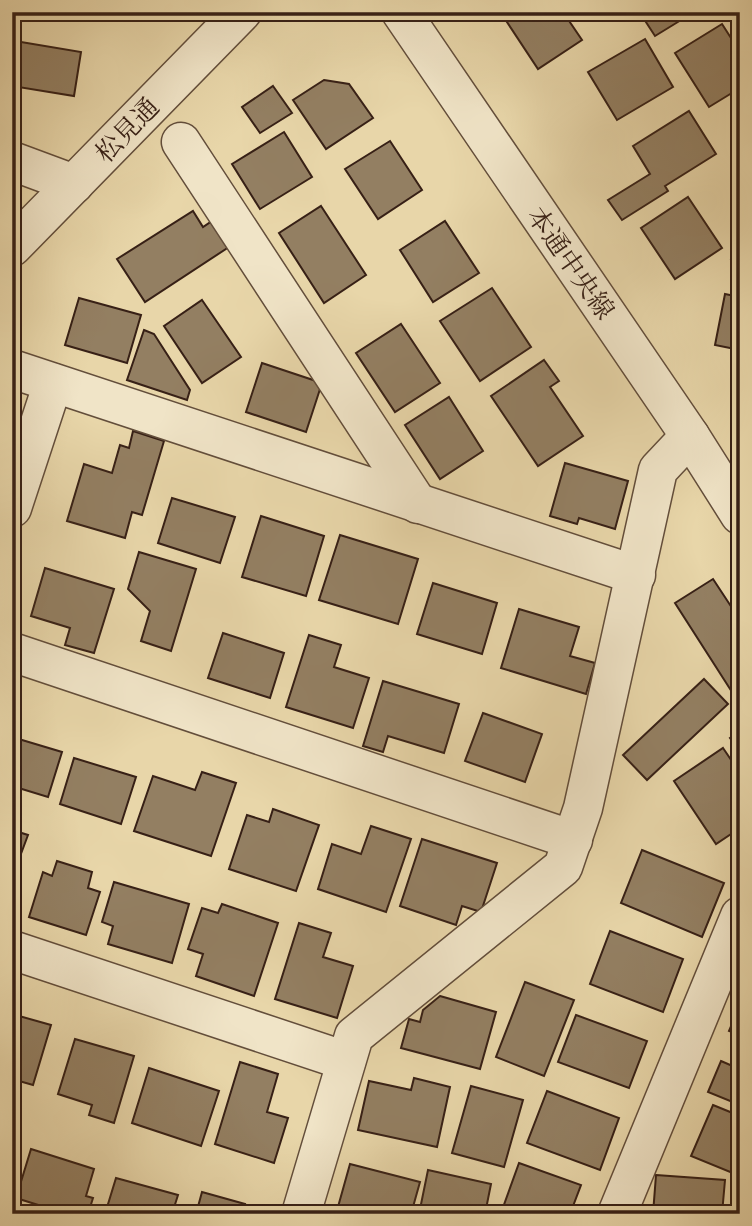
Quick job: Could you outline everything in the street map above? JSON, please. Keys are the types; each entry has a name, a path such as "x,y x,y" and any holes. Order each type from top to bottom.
{"street":[{"name":"松見通","path":"12,247 242,12"},
{"name":"本通中央線","path":"401,12 690,436 740,515"},
{"path":"181,142 418,504"},
{"path":"12,161 74,184"},
{"path":"12,369 636,575"},
{"path":"12,508 53,383"},
{"path":"301,1214 354,1036 563,867 573,840 658,470 690,436"},
{"path":"12,652 573,840"},
{"path":"617,1214 740,916"},
{"path":"12,950 346,1061"}],"building":[{"path":"508,12 563,12 582,40 538,69 503,16"},
{"path":"655,12 683,12 686,17 655,36 644,19"},
{"path":"722,24 740,52 740,88 709,107 675,53"},
{"path":"645,39 673,87 617,120 588,72"},
{"path":"15,41 81,52 74,96 12,86"},
{"path":"324,80 349,84 373,118 326,149 293,100"},
{"path":"273,86 292,113 260,133 242,107"},
{"path":"689,111 716,154 665,186 668,191 622,220 608,200 650,174 633,146"},
{"path":"284,132 312,177 260,209 232,164"},
{"path":"390,141 422,190 378,219 345,169"},
{"path":"688,197 722,248 675,279 641,228"},
{"path":"321,206 366,275 324,303 279,233"},
{"path":"193,211 203,227 215,219 232,245 145,302 117,259"},
{"path":"740,220 740,261 731,259"},
{"path":"445,221 479,273 433,302 400,250"},
{"path":"492,288 531,347 480,381 440,321"},
{"path":"725,294 740,297 740,350 715,345"},
{"path":"79,298 141,315 127,363 65,345"},
{"path":"202,300 241,357 202,383 164,326"},
{"path":"401,324 440,383 395,412 356,353"},
{"path":"144,330 154,334 190,390 187,400 127,380"},
{"path":"544,360 559,381 550,387 583,436 538,466 491,396"},
{"path":"262,363 322,383 306,432 246,412"},
{"path":"449,397 483,451 440,479 405,425"},
{"path":"133,431 164,441 142,515 132,512 125,538 67,521 84,464 112,473 120,445 129,448"},
{"path":"565,463 628,481 615,529 579,518 577,524 550,516"},
{"path":"172,498 235,517 220,563 158,543"},
{"path":"261,516 324,536 306,596 242,577"},
{"path":"340,535 418,559 398,624 319,600"},
{"path":"139,552 196,569 171,651 141,641 150,611 128,589"},
{"path":"45,568 114,589 94,653 65,645 70,628 31,616"},
{"path":"713,579 740,620 740,688 732,692 675,603"},
{"path":"433,583 497,603 482,654 417,634"},
{"path":"519,609 579,627 570,656 595,663 586,694 501,668"},
{"path":"223,633 284,653 270,698 208,678"},
{"path":"309,635 341,645 334,667 369,678 353,728 286,707"},
{"path":"704,679 728,704 647,780 623,755"},
{"path":"383,681 459,704 444,753 388,736 383,752 363,746"},
{"path":"483,713 542,734 525,782 465,761"},
{"path":"740,731 740,752 730,738"},
{"path":"12,737 62,752 48,797 12,786"},
{"path":"723,748 740,773 740,828 716,844 674,781"},
{"path":"74,758 136,777 121,824 60,804"},
{"path":"202,772 236,783 211,856 134,831 153,776 195,790"},
{"path":"273,809 319,825 296,891 229,869 247,815 269,822"},
{"path":"371,826 411,839 386,912 318,889 332,844 361,854"},
{"path":"12,830 28,835 12,878"},
{"path":"422,839 497,863 481,912 462,906 456,925 400,906"},
{"path":"642,850 724,883 702,937 621,903"},
{"path":"57,861 92,872 88,888 100,892 86,935 29,917 43,872 52,876"},
{"path":"114,882 189,904 172,963 108,944 113,926 102,922"},
{"path":"222,904 278,923 254,996 196,976 203,954 188,949 202,908 218,913"},
{"path":"299,923 331,933 323,957 353,966 337,1018 275,999"},
{"path":"610,931 683,959 663,1012 590,984"},
{"path":"525,982 574,1000 544,1076 496,1057"},
{"path":"440,996 496,1012 480,1069 401,1048 409,1019 420,1022 423,1010"},
{"path":"740,1005 740,1035 729,1031"},
{"path":"12,1014 51,1025 33,1085 12,1079"},
{"path":"576,1015 647,1041 629,1088 558,1062"},
{"path":"75,1039 134,1056 114,1123 89,1115 92,1105 58,1094"},
{"path":"721,1061 737,1068 740,1062 740,1105 708,1092"},
{"path":"240,1062 278,1074 267,1112 288,1118 274,1163 215,1144"},
{"path":"149,1068 219,1091 201,1146 132,1123"},
{"path":"414,1078 450,1087 437,1147 358,1130 369,1081 411,1090"},
{"path":"471,1086 523,1100 504,1167 452,1153"},
{"path":"547,1091 619,1118 600,1170 527,1143"},
{"path":"713,1105 740,1116 740,1176 691,1156"},
{"path":"31,1149 94,1169 86,1196 93,1198 88,1214 67,1214 16,1198"},
{"path":"519,1163 581,1185 570,1214 501,1213"},
{"path":"350,1164 420,1182 411,1214 336,1214"},
{"path":"428,1170 491,1184 485,1214 419,1214"},
{"path":"656,1175 725,1180 722,1214 653,1214"},
{"path":"116,1178 178,1195 172,1214 105,1214"},
{"path":"202,1192 245,1204 242,1214 196,1214"}]}
